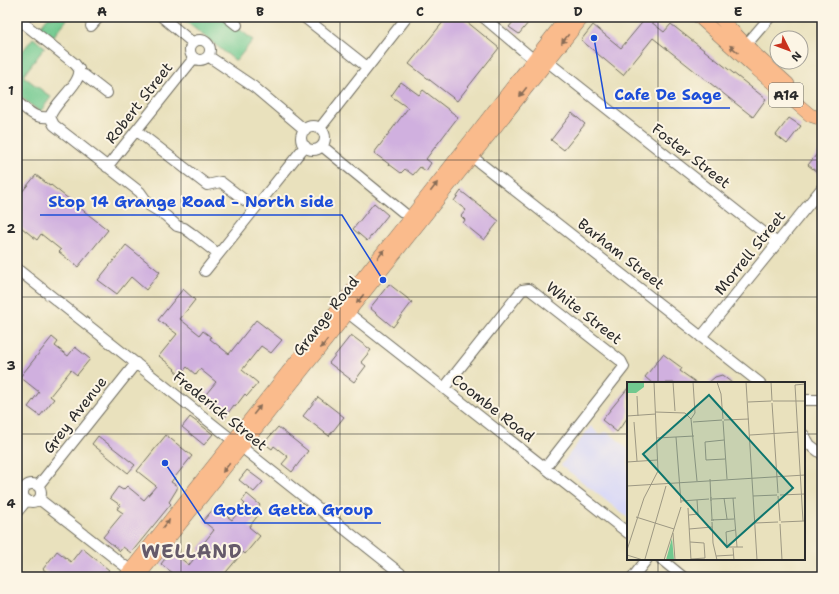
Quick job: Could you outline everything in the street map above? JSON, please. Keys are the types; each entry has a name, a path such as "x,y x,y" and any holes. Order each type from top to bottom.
{"main road":[{"name":"Grange Road","path":"468,153 533,59 567,17"},
{"name":"Grange Road","path":"134,576 468,153 548,62 583,17"},
{"name":"A14","path":"699,17 810,115 822,118"},
{"name":"A14","path":"719,17 777,75 816,108 822,118"}],"street":[{"path":"91,26 99,17"},
{"path":"227,17 237,25"},
{"path":"304,17 367,67"},
{"path":"320,128 407,17"},
{"path":"483,17 533,59 548,62"},
{"path":"746,45 770,17"},
{"path":"17,18 75,64 79,69 80,74 78,79 53,109 50,117 54,125 140,192 150,206 155,210 166,216 177,226 184,228 218,254"},
{"path":"164,18 193,43"},
{"path":"197,40 206,42 210,52 208,56 204,59 198,60 194,58 190,51 193,43 197,40"},
{"path":"208,56 254,87 304,130"},
{"name":"Robert Street","path":"107,167 194,58"},
{"name":"Foster Street","path":"548,62 777,244"},
{"path":"80,74 107,93"},
{"path":"17,102 35,116 40,118 50,117"},
{"path":"312,126 320,128 325,137 322,146 314,150 304,146 301,138 304,130 312,126"},
{"path":"137,131 207,185 221,182 256,208"},
{"path":"205,271 304,146"},
{"path":"322,146 414,221"},
{"name":"Barham Street","path":"468,153 759,382"},
{"name":"Morrell Street","path":"702,338 822,188"},
{"name":"Frederick Street","path":"17,269 405,577"},
{"name":"White Street","path":"444,388 522,290 529,289 621,361 624,367 545,468"},
{"name":"Coombe Road","path":"344,310 627,531"},
{"name":"Grey Avenue","path":"38,486 136,363"},
{"path":"805,400 822,400"},
{"path":"805,437 810,445 822,454"},
{"path":"17,480 25,487"},
{"path":"29,484 38,486 41,490 39,498 36,501 31,502 27,500 23,491 25,487 29,484"},
{"path":"39,498 134,576"},
{"path":"17,512 27,500"},
{"path":"632,577 647,560"},
{"path":"662,560 683,577"}],"shaded area":[{"path":"591,426 599,435 606,432 613,436 627,448 627,517 561,465"}],"green space":[{"path":"48,17 69,17 52,38 39,28"},
{"path":"180,17 224,17 253,40 236,61"},
{"path":"33,38 45,47 23,76 51,97 40,112 17,94 17,58"}],"building":[{"path":"439,17 461,17 499,48 457,101 409,64 444,21"},
{"path":"517,17 533,17 519,34 509,27"},
{"path":"646,18 664,32 671,24 766,99 753,117 653,38 623,75 581,40 593,25 621,48"},
{"path":"401,82 419,95 423,90 458,117 426,159 431,163 426,171 420,167 413,175 405,169 401,173 374,153 408,108 391,96"},
{"path":"572,113 585,124 564,150 551,140"},
{"path":"789,118 801,126 787,144 776,135"},
{"path":"822,148 822,176 808,165"},
{"path":"36,175 108,230 78,267 59,252 61,250 41,234 37,240 17,224 17,198"},
{"path":"461,191 499,221 484,240 463,223 465,220 461,216 466,210 454,201"},
{"path":"374,203 388,215 367,241 353,229"},
{"path":"126,245 160,272 146,290 131,277 117,294 98,280"},
{"path":"389,284 412,302 393,327 370,308"},
{"path":"183,289 195,300 180,319 200,335 203,331 211,337 210,339 229,354 256,320 282,340 271,353 261,346 242,370 258,383 247,396 245,394 235,407 234,405 225,417 202,399 216,382 200,369 196,375 187,367 180,375 159,356 177,334 158,320"},
{"path":"351,335 371,350 361,362 366,366 354,382 329,363"},
{"path":"52,337 58,342 55,346 68,356 75,347 90,359 77,375 71,370 50,396 54,399 40,416 28,407 39,392 20,377"},
{"path":"663,354 682,368 680,371 696,382 651,382 645,377"},
{"path":"722,375 731,382 709,382 715,377"},
{"path":"627,389 627,418 617,432 602,420"},
{"path":"318,397 344,417 329,436 303,416"},
{"path":"190,417 213,434 204,445 182,427"},
{"path":"278,427 308,451 292,472 282,464 288,457 274,446 272,449 264,443"},
{"path":"166,435 192,456 171,482 177,486 177,489 169,502 171,504 131,553 123,547 120,551 103,537 123,513 117,509 120,505 110,498 118,487 123,490 127,486 144,500 156,486 137,471"},
{"path":"98,436 135,465 128,473 92,444"},
{"path":"247,470 263,482 254,492 239,480"},
{"path":"247,494 260,505 256,511 259,514 249,527 260,536 245,554 243,552 222,577 178,577 161,564 171,551 189,565 214,530 203,521 215,507 232,520 245,504 242,501"},
{"path":"82,548 109,570 103,577 89,577 85,574 83,577 53,577 43,569 57,551 71,562"}],"place":[{"name":"Cafe De Sage","path":"594,38"},
{"name":"Stop 14 Grange Road - North side","path":"383,280"},
{"name":"Gotta Getta Group","path":"165,463"}],"district":[{"name":"WELLAND","path":"192,551"}]}
